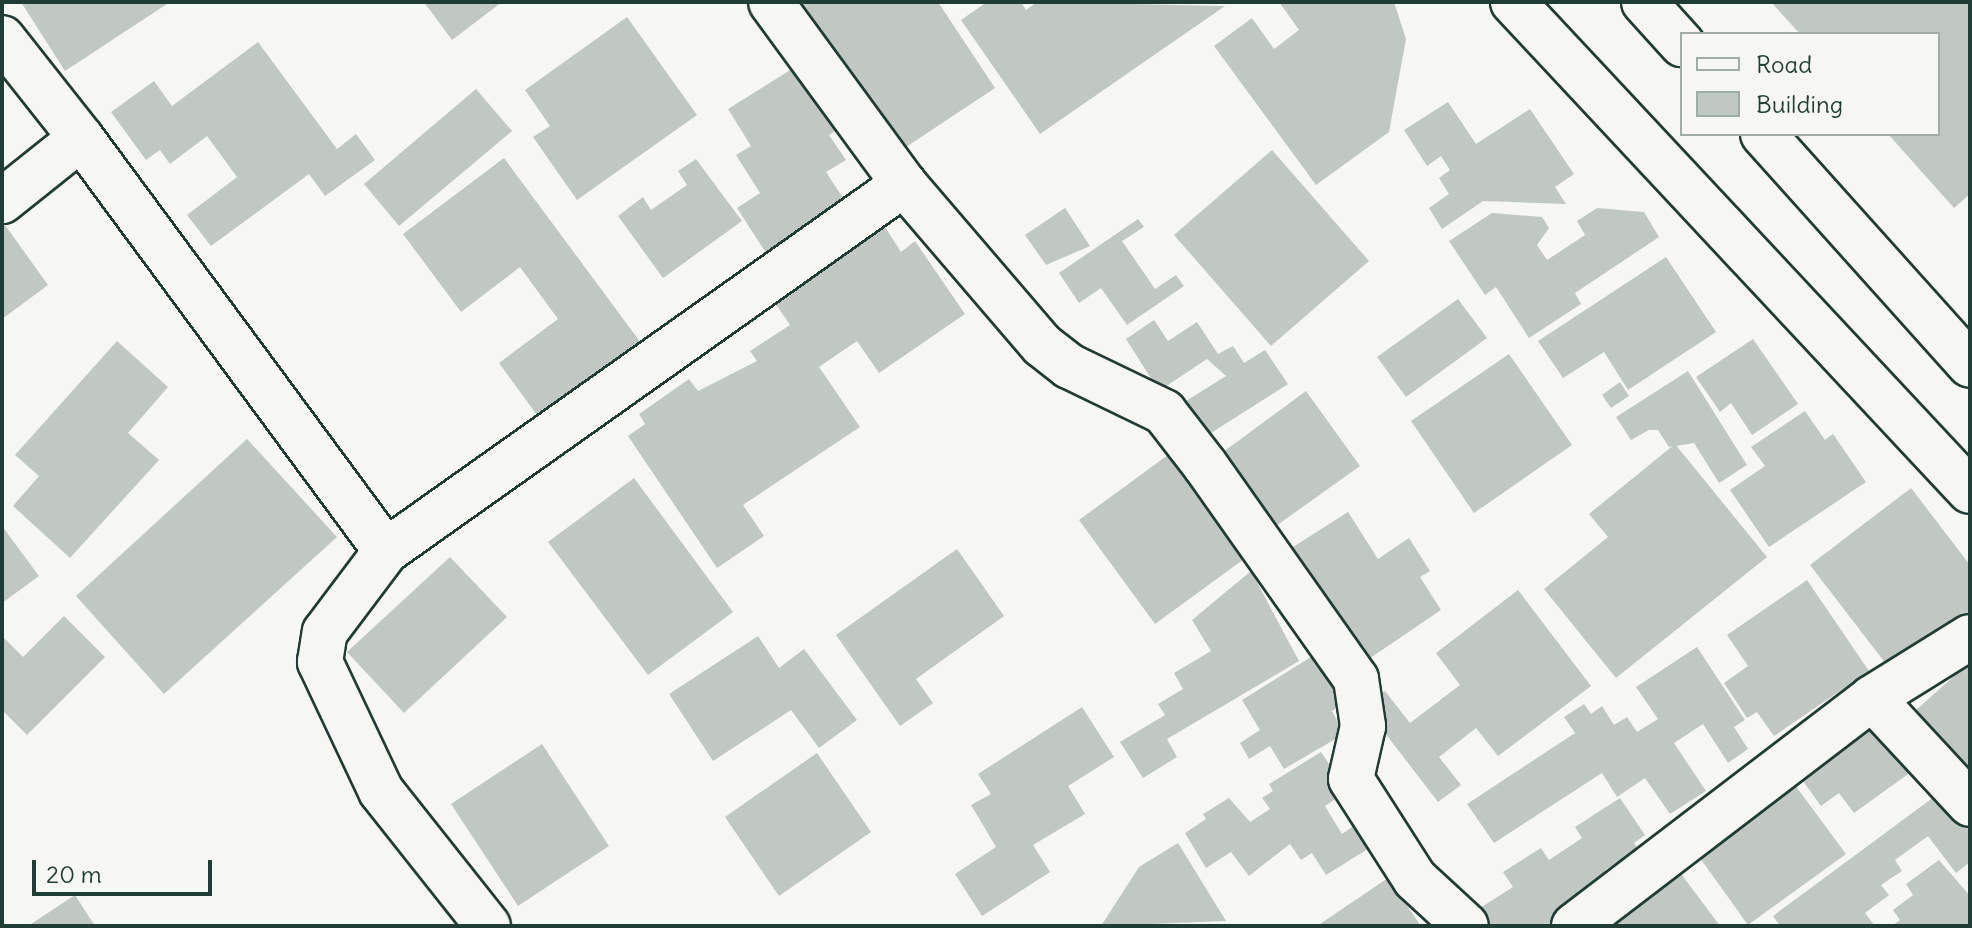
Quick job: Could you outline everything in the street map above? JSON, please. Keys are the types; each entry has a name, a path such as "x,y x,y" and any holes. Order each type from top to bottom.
{"street":[{"path":"771,2 904,184 1042,345 1069,366 1164,412 1205,465 1356,679 1363,726 1351,779 1415,879 1466,926"},
{"path":"1513,2 1970,491"},
{"path":"1644,2 1680,42"},
{"path":"2,38 81,138 386,551"},
{"path":"1765,136 1970,365"},
{"path":"2,201 81,138"},
{"path":"488,926 381,791 320,662 338,609 386,551 904,184"},
{"path":"1574,926 1872,698 1970,637"},
{"path":"1872,698 1970,804"}],"building":[{"path":"21,2 170,2 65,71"},
{"path":"424,2 502,2 452,40"},
{"path":"797,2 938,2 995,88 897,153"},
{"path":"987,2 1021,2 1026,10 1037,2 1225,6 1040,134 961,20"},
{"path":"1279,2 1394,2 1406,39 1389,132 1316,185 1214,46 1252,18 1274,49 1299,30"},
{"path":"1771,2 1970,2 1970,194 1954,208 1890,136 1940,136 1940,32 1798,32"},
{"path":"627,17 697,115 577,200 533,137 550,126 525,90"},
{"path":"258,42 337,149 356,134 375,160 325,196 309,174 211,246 187,215 237,177 207,136 170,164 160,150 146,160 111,112 154,81 172,106"},
{"path":"806,60 846,124 829,135 846,160 826,172 849,207 770,259 737,208 760,193 736,155 751,146 728,109"},
{"path":"476,89 512,131 399,226 364,184"},
{"path":"1448,102 1476,144 1530,109 1574,174 1555,187 1566,204 1483,201 1442,229 1429,208 1449,194 1439,178 1450,170 1441,156 1427,166 1404,130"},
{"path":"1272,150 1369,261 1271,346 1174,235"},
{"path":"504,158 644,347 542,422 499,363 558,319 520,267 461,312 403,234"},
{"path":"696,159 742,221 663,278 618,216 643,197 651,210 687,185 678,171"},
{"path":"1065,208 1090,246 1046,265 1025,235"},
{"path":"1597,208 1644,212 1659,237 1575,293 1581,304 1529,338 1496,287 1485,295 1449,241 1492,213 1542,217 1549,228 1537,245 1547,260 1585,235 1577,221"},
{"path":"1138,219 1144,227 1122,241 1155,289 1176,275 1184,286 1127,325 1101,288 1079,303 1059,273"},
{"path":"5,225 48,285 2,319 2,228"},
{"path":"885,227 901,252 915,241 965,314 879,373 857,341 819,367 860,427 743,505 764,536 717,568 628,436 645,424 639,414 689,379 698,391 757,361 750,351 790,325 767,291 840,241 847,252"},
{"path":"1666,257 1716,332 1628,390 1604,352 1563,378 1538,341"},
{"path":"1458,299 1487,338 1406,397 1377,357"},
{"path":"1154,320 1168,341 1197,322 1218,354 1233,346 1244,363 1265,350 1288,384 1200,440 1178,406 1226,376 1207,359 1159,391 1126,339"},
{"path":"1753,339 1798,404 1752,435 1731,403 1720,412 1696,377"},
{"path":"117,341 168,387 128,433 159,460 70,558 13,506 39,476 15,455"},
{"path":"1509,354 1572,445 1474,513 1411,421"},
{"path":"1688,371 1747,465 1719,483 1694,443 1669,447 1658,430 1649,430 1631,440 1616,417"},
{"path":"1620,382 1629,396 1611,408 1602,395"},
{"path":"1306,391 1360,466 1269,531 1215,458"},
{"path":"1805,411 1825,440 1833,434 1866,482 1769,547 1730,490 1765,466 1751,447"},
{"path":"247,439 337,537 164,694 76,596"},
{"path":"1675,444 1767,557 1616,678 1544,589 1608,537 1589,514"},
{"path":"1168,455 1244,559 1155,624 1079,520"},
{"path":"634,478 733,612 648,675 548,542"},
{"path":"1911,488 1970,565 1970,620 1896,677 1810,565"},
{"path":"1348,512 1378,559 1409,538 1430,571 1420,577 1441,610 1357,667 1282,554"},
{"path":"2,526 39,576 2,603"},
{"path":"957,549 1004,616 916,679 933,703 900,726 836,635"},
{"path":"450,557 507,617 404,713 347,652"},
{"path":"1251,571 1299,661 1167,739 1177,757 1143,778 1120,742 1165,715 1158,704 1183,689 1174,673 1211,651 1192,620"},
{"path":"1807,580 1869,671 1774,736 1757,712 1747,718 1724,683 1748,666 1727,635"},
{"path":"1518,590 1591,686 1498,756 1476,728 1439,757 1461,785 1438,802 1365,707 1385,691 1410,723 1460,685 1436,653"},
{"path":"64,616 105,657 27,735 2,710 2,636 23,657"},
{"path":"758,636 779,668 804,649 857,720 819,748 791,710 713,761 669,694"},
{"path":"1327,647 1357,695 1332,711 1344,734 1284,769 1270,746 1249,759 1240,743 1260,730 1242,700"},
{"path":"1697,647 1745,720 1734,727 1748,749 1728,763 1703,724 1674,743 1706,791 1670,814 1645,778 1617,797 1602,773 1494,843 1467,804 1575,733 1564,717 1584,704 1591,714 1602,706 1614,725 1627,717 1637,732 1658,719 1636,687"},
{"path":"1970,662 1970,769 1916,710"},
{"path":"1082,707 1114,757 1068,786 1085,814 1033,845 1050,872 982,916 955,874 996,847 971,805 991,794 978,774"},
{"path":"1866,709 1911,772 1854,813 1839,793 1821,806 1790,763"},
{"path":"542,744 609,846 518,906 451,804"},
{"path":"1321,752 1347,791 1325,806 1342,834 1364,819 1379,842 1326,875 1312,853 1301,860 1290,844 1249,876 1231,852 1206,868 1185,833 1206,819 1203,814 1229,798 1250,822 1270,809 1262,798 1273,791 1269,784"},
{"path":"817,753 871,832 779,896 725,817"},
{"path":"1792,781 1846,854 1748,925 1695,851"},
{"path":"1942,791 1970,828 1970,862 1956,873 1928,836 1895,860 1902,871 1881,885 1889,895 1865,913 1875,926 1780,926 1773,916"},
{"path":"1620,798 1645,835 1634,843 1638,849 1605,870 1611,879 1567,926 1476,926 1469,915 1513,887 1503,872 1541,848 1549,860 1582,838 1575,827"},
{"path":"1178,843 1226,921 1101,926 1139,867"},
{"path":"1939,860 1970,896 1970,926 1892,926 1900,920 1893,910 1913,895 1906,884"},
{"path":"1673,863 1720,926 1589,926"},
{"path":"1388,878 1421,926 1317,926"},
{"path":"75,895 95,926 28,926"}]}
